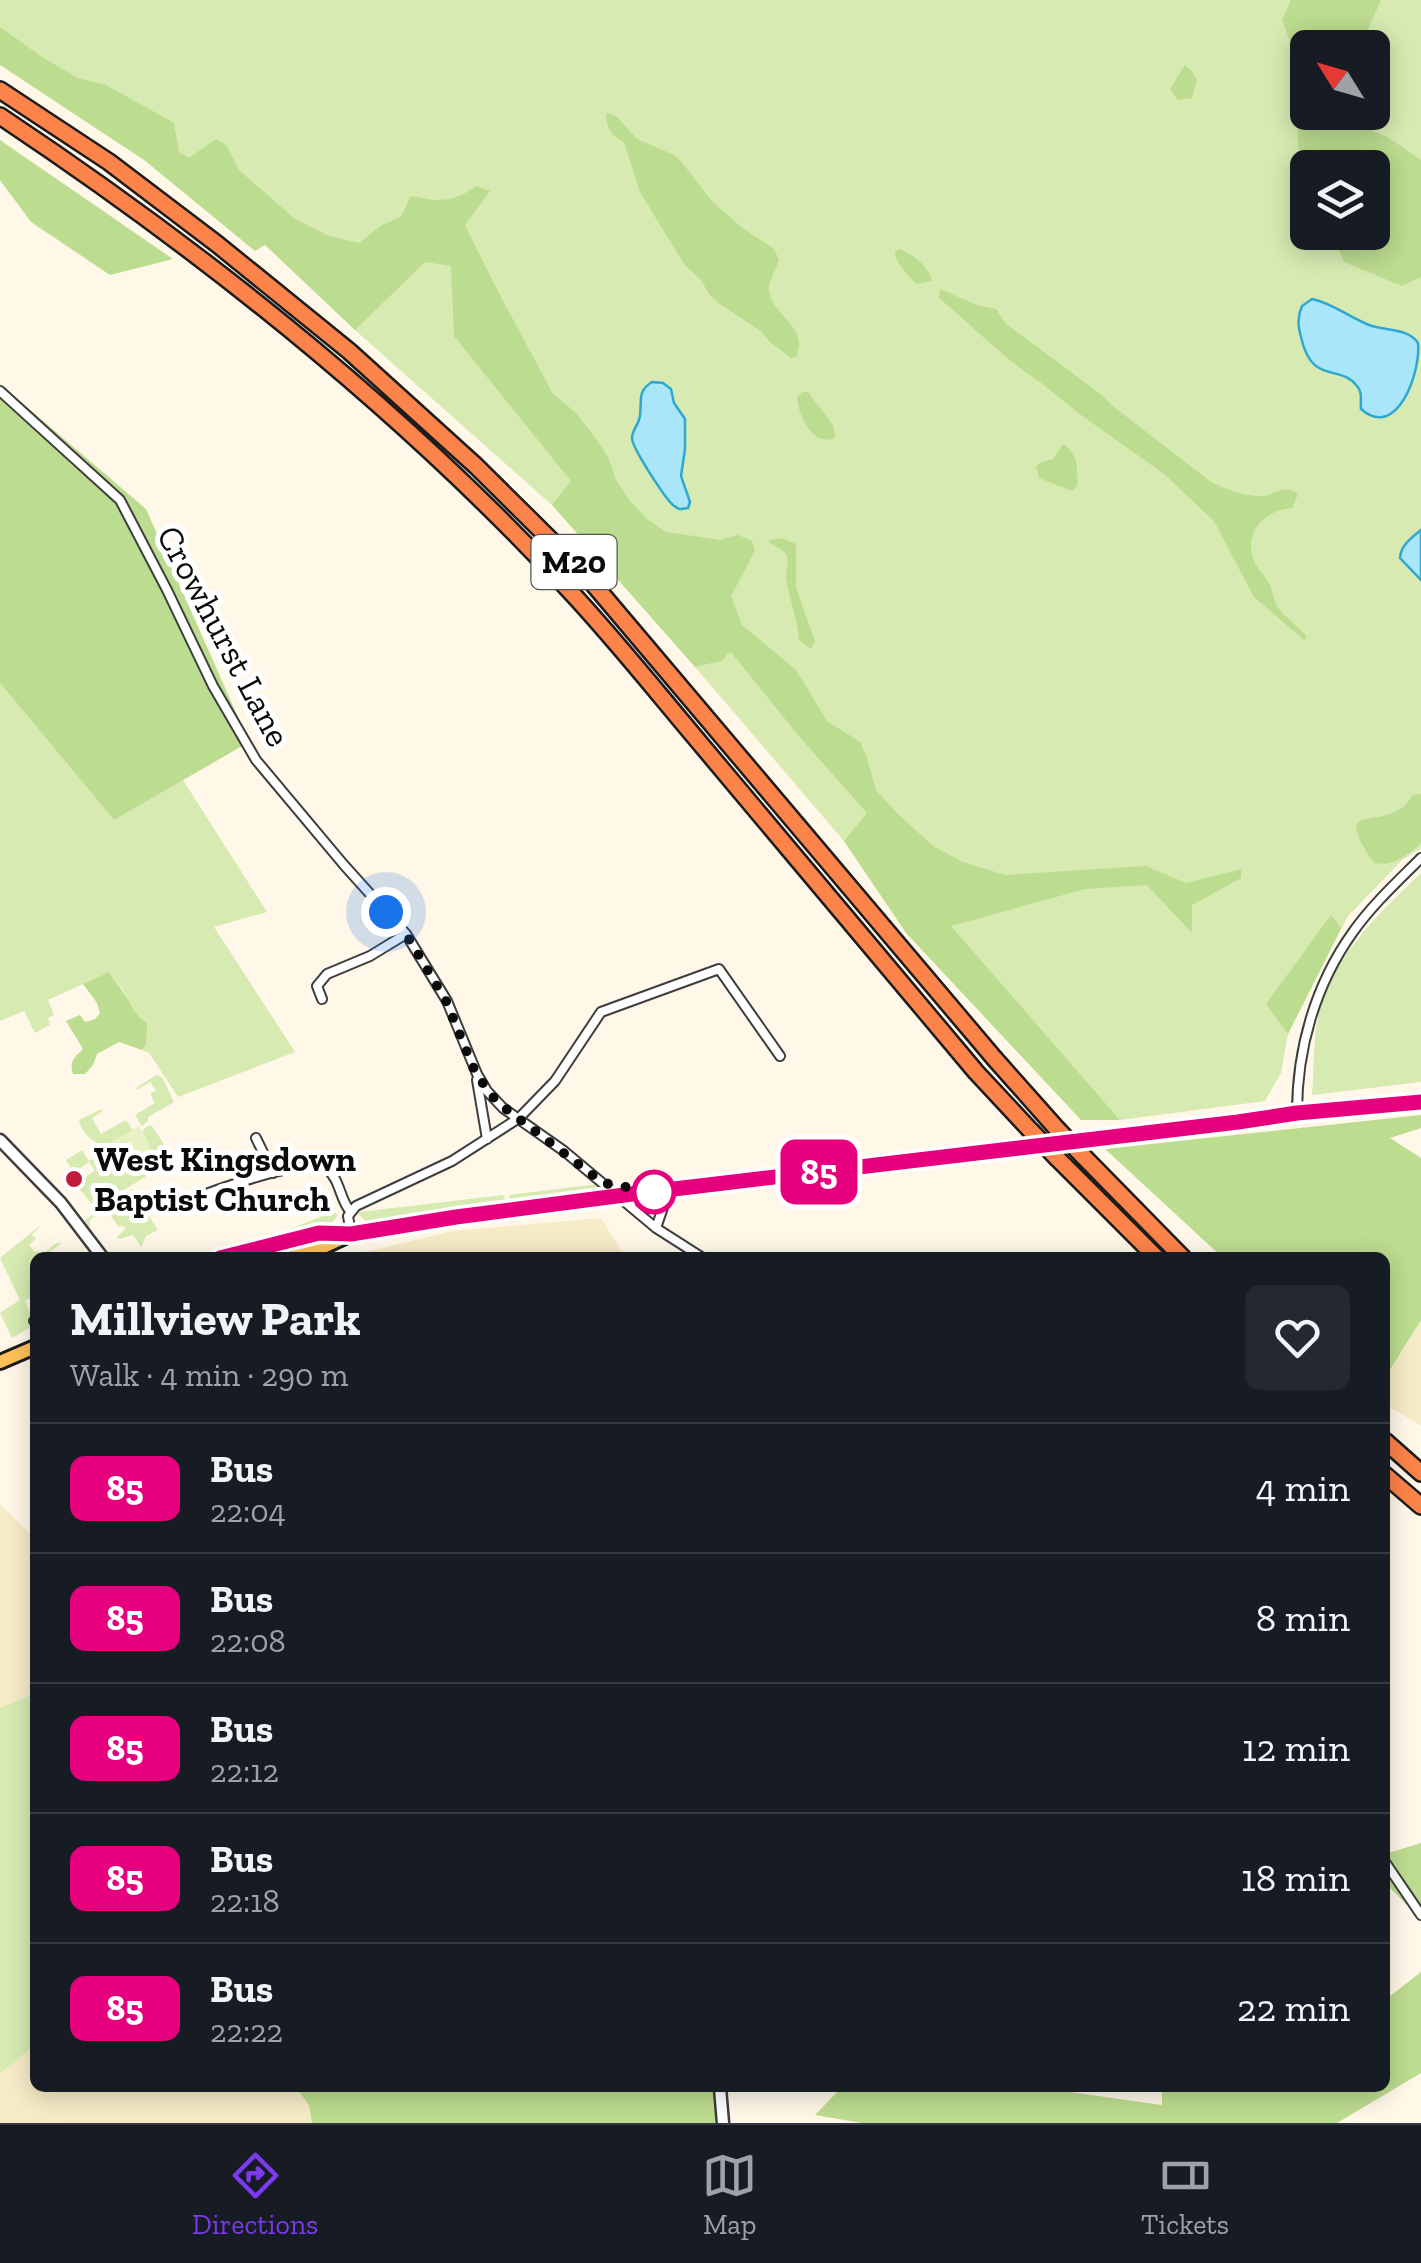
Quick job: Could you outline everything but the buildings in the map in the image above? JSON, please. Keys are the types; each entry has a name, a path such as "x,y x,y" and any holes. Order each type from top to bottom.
{"highway":[{"name":"M20","path":"0,90 109,162 217,244 349,351 517,506 584,573 994,1058 1177,1252"},
{"name":"M20","path":"0,116 200,258 335,365 478,498 568,588 976,1072 1152,1252"},
{"path":"1390,1446 1421,1473"},
{"path":"1390,1479 1421,1506"}],"main road":[{"path":"244,1252 319,1233 351,1234 619,1196 1297,1113 1421,1102"},
{"path":"309,1252 351,1234"},
{"path":"0,1362 30,1349"}],"street":[{"name":"Crowhurst Lane","path":"0,392 120,500 213,686 256,760 406,934 446,1001 476,1074 486,1140"},
{"path":"1297,1113 1297,1082 1309,1018 1330,970 1376,903 1421,858"},
{"path":"322,999 317,986 327,974 370,956 406,934"},
{"path":"351,1234 350,1211 452,1161 520,1118 555,1081 601,1012 719,969 780,1056"},
{"name":"Crowhurst Lane","path":"476,1074 497,1102 656,1228 694,1252"},
{"path":"256,1138 273,1174"},
{"path":"0,1140 62,1203 99,1252"},
{"path":"203,1195 307,1164 324,1167 333,1176 350,1211"},
{"path":"226,1186 231,1199"},
{"path":"656,1228 668,1190"},
{"path":"1390,1869 1421,1915"},
{"path":"720,2092 724,2123"}],"shaded area":[{"path":"601,1218 622,1252 365,1252 452,1231"},
{"path":"1421,1320 1421,1426 1390,1407 1390,1371"},
{"path":"0,1504 30,1534 30,1695 0,1708"},
{"path":"30,2049 30,2092 299,2092 309,2105 312,2123 0,2123 0,2073"}],"green space":[{"path":"0,0 1421,0 1421,848 1402,860 1348,916 1288,1034 1281,1073 1265,1101 1120,1120 950,926 865,816 844,841 695,667 722,661 665,552 608,552 355,330 265,244 0,58"},
{"path":"1291,0 1381,0 1368,30 1290,30 1290,41 1282,20"},
{"path":"0,27 78,78 106,85 174,123 179,152 189,158 216,139 226,145 239,170 295,219 329,236 359,243 382,225 401,217 411,196 445,200 476,186 490,191 465,225 553,394 576,413 597,440 616,480 647,519 666,532 720,540 738,535 752,541 755,551 731,596 742,625 796,670 827,721 860,742 876,790 933,846 963,862 1005,875 1146,866 1186,883 1241,869 1241,878 1192,905 1192,933 1147,885 1085,889 951,926 1120,1120 1081,1120 906,933 844,841 867,813 730,651 722,661 695,667 552,505 571,481 454,336 451,266 425,262 355,330 265,245 255,251 144,160 0,65"},
{"path":"1185,65 1197,80 1192,98 1178,100 1170,89"},
{"path":"606,113 616,116 637,139 680,160 711,200 774,249 779,260 769,291 798,338 796,357 791,358 762,332 720,304 684,264 640,192 624,142 610,130"},
{"path":"1298,130 1371,130 1421,160 1421,277 1402,286 1344,262 1339,250 1390,250 1390,150 1298,147"},
{"path":"0,140 173,259 110,275 31,222 0,180"},
{"path":"899,249 920,262 932,281 917,284 897,260 895,252"},
{"path":"940,289 996,309 1005,323 1211,482 1253,496 1288,489 1298,494 1292,508 1273,513 1258,524 1251,550 1279,609 1307,637 1304,640 1254,597 1214,521 1164,474 1001,352 939,298"},
{"path":"0,384 146,509 249,742 114,820 0,683"},
{"path":"808,392 833,425 835,438 820,438 809,429 798,406 797,398"},
{"path":"1063,444 1076,462 1077,486 1072,491 1039,478 1036,467 1053,459"},
{"path":"782,538 796,544 796,587 815,642 811,649 799,640 786,577 787,557 768,541"},
{"path":"0,683 114,820 183,780 267,912 214,927 295,1052 178,1097 149,1053 142,1050 146,1045 135,1016 109,972 48,1000 54,1015 48,1018 50,1025 35,1033 24,1011 0,1021"},
{"path":"1421,794 1421,843 1393,862 1374,863 1362,844 1357,824 1391,814 1413,795"},
{"path":"1421,873 1421,1082 1312,1095 1318,1017 1333,975 1359,938"},
{"path":"1331,915 1341,928 1288,1034 1266,1004"},
{"path":"109,972 136,1014 147,1023 146,1045 142,1050 119,1042 97,1054 85,1074 73,1074 73,1060 83,1049 66,1021 80,1015 85,1022 95,1019 100,1013 97,1003 83,984"},
{"path":"156,1075 162,1077 174,1102 148,1117 142,1126 135,1115 155,1103 150,1094 156,1090 150,1082 136,1088"},
{"path":"101,1109 92,1118 101,1134 126,1120 133,1130 103,1147 99,1145 85,1133 79,1120"},
{"path":"1421,1115 1421,1128 1390,1138 1421,1158 1421,1320 1390,1370 1390,1252 1217,1252 1105,1149"},
{"path":"149,1125 174,1159 95,1208 76,1185 95,1170 89,1162 74,1173 66,1160 82,1150 89,1161 100,1155 112,1172 151,1149 142,1131"},
{"path":"139,1126 151,1149 111,1172 97,1151"},
{"path":"597,1184 599,1193 510,1202 509,1195"},
{"path":"132,1189 158,1230 146,1236 141,1247 133,1235 117,1237 126,1228 119,1227 105,1208 90,1220 89,1229 85,1220"},
{"path":"503,1195 502,1204 366,1221 359,1215 359,1212"},
{"path":"333,1212 338,1215 330,1226 211,1252"},
{"path":"42,1224 29,1245 35,1252 30,1252 30,1298 25,1301 30,1328 12,1338 0,1313 20,1300 0,1258"},
{"path":"30,1695 30,2049 0,2073 0,1708"},
{"path":"1421,1843 1421,1919 1390,1888 1390,1852"},
{"path":"1421,1972 1421,2073 1390,2091 1390,1996"},
{"path":"299,2092 717,2092 721,2123 312,2123 309,2105"},
{"path":"837,2092 1070,2092 1162,2105 1162,2092 1389,2092 1337,2123 862,2123 815,2115"}],"water":[{"path":"1312,299 1369,325 1409,335 1418,343 1411,385 1396,410 1374,417 1361,409 1360,391 1350,379 1312,362 1298,322 1302,306"},
{"path":"652,382 671,389 674,403 685,419 681,476 690,502 688,508 679,509 669,501 633,443 642,393"},
{"path":"1421,530 1421,580 1400,558 1404,546"}],"bus line":[{"name":"85","path":"239,1252 319,1233 351,1234 632,1194 1297,1113 1421,1102"}],"place":[{"name":"West Kingsdown Baptist Church","path":"74,1179"}],"route":[{"path":"386,912 406,934 446,1001 476,1074 497,1102 603,1183 654,1192"}]}
